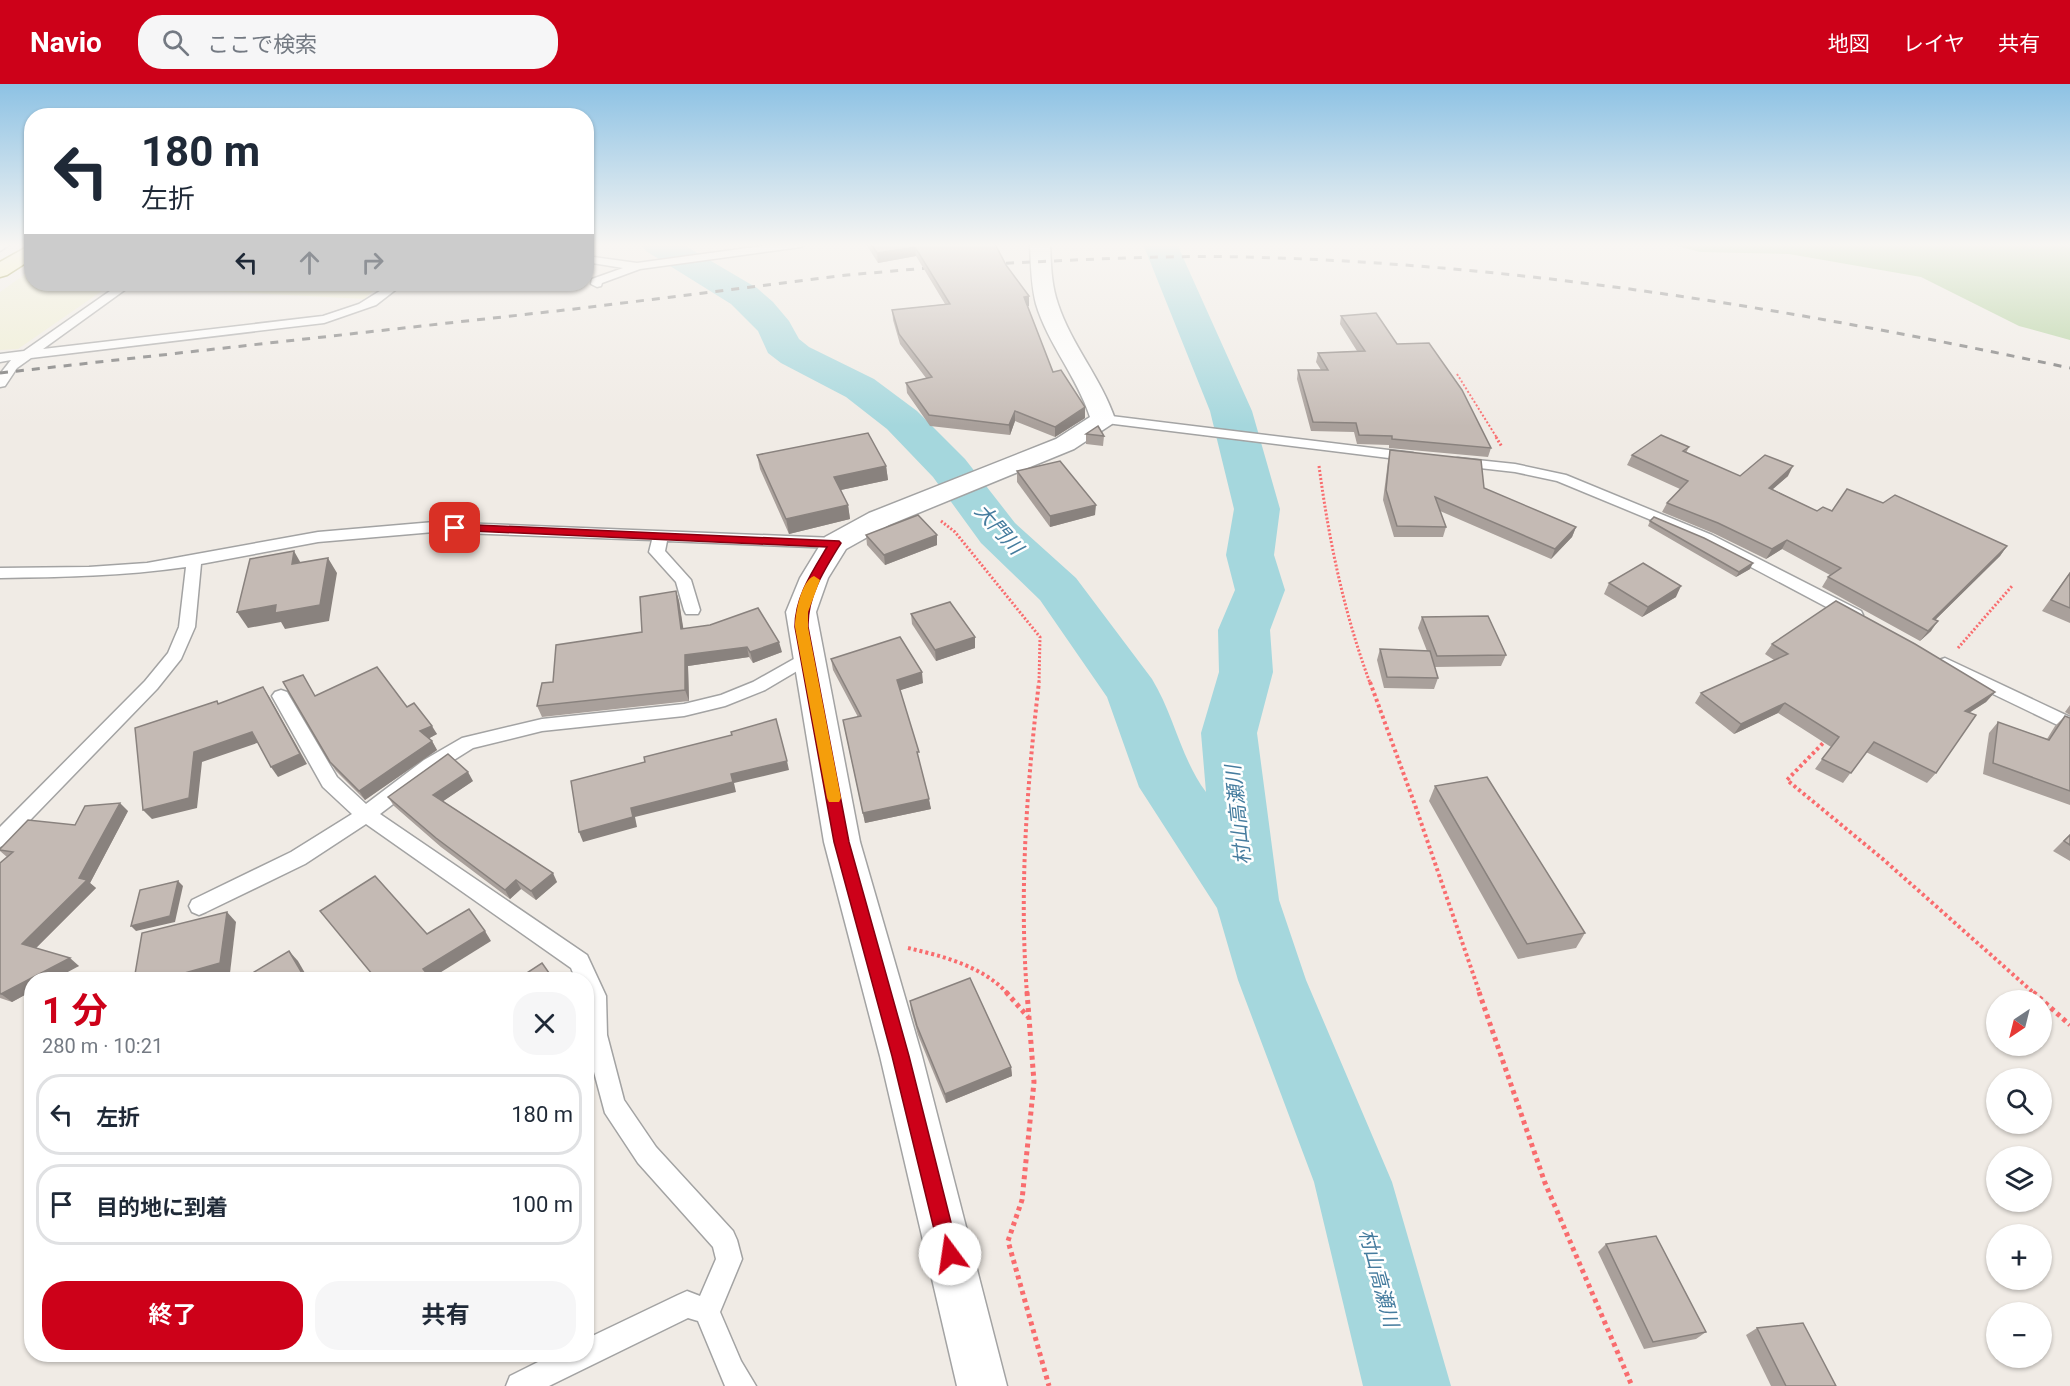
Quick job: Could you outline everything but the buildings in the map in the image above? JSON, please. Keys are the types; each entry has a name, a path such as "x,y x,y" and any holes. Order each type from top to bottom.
{"street":[{"path":"982,1386 901,1056 842,842 801,612 814,578 835,543 879,519 1065,444 1103,419 1098,402 1048,305"}],"lane":[{"path":"0,383 13,365 24,356 97,305"},
{"path":"0,358 324,319 369,305"},
{"path":"1103,419 1317,447 1515,468 1561,478 1707,538 1865,621"},
{"path":"0,573 89,572 194,561 318,537 434,527 835,543"},
{"path":"660,535 657,552 683,580 692,610"},
{"path":"0,839 151,685 175,655 187,627 194,561"},
{"path":"199,906 298,858 366,814 431,765 468,743 542,725 684,710 724,700 759,686 808,657"},
{"path":"1939,661 2070,724"},
{"path":"280,696 330,782 350,802 579,962 584,972"},
{"path":"594,994 596,1035 614,1105 647,1155 724,1240 729,1259 707,1312 731,1371 742,1386"},
{"path":"594,1350 687,1304 707,1312"},
{"path":"520,1386 569,1362"}],"path":[{"path":"1457,374 1515,468"},
{"path":"1317,447 1328,535 1354,640 1415,805 1545,1183 1632,1386"},
{"path":"930,498 1040,637 1039,680 1028,777 1024,855 1026,981 1033,1094 1022,1200 1008,1240 1049,1386"},
{"path":"1939,661 2012,585"},
{"path":"1832,733 1787,780 1884,860 2070,1025"},
{"path":"868,938 953,959 1000,985 1029,1017"}],"green space":[{"path":"0,305 82,305 18,349 0,350"},
{"path":"1977,305 2070,305 2070,340 2019,326"}],"waterway":[{"name":"大門川","path":"754,305 776,329 782,345 795,355 860,388 902,420 949,468 998,533 1058,589 1133,693 1169,787 1245,897"},
{"name":"村山高瀬川","path":"1186,305 1231,411 1257,509 1250,555 1260,590 1244,630 1246,672 1229,733 1247,900 1272,980 1353,1182 1407,1386"}],"railway":[{"path":"0,373 609,305"},
{"path":"1736,305 1865,327 2070,368"}],"slow traffic":[{"path":"814,580 801,612 802,627 834,798"}],"route":[{"path":"455,528 835,543 814,578 801,612 802,627 842,842 901,1056 950,1254"}]}
